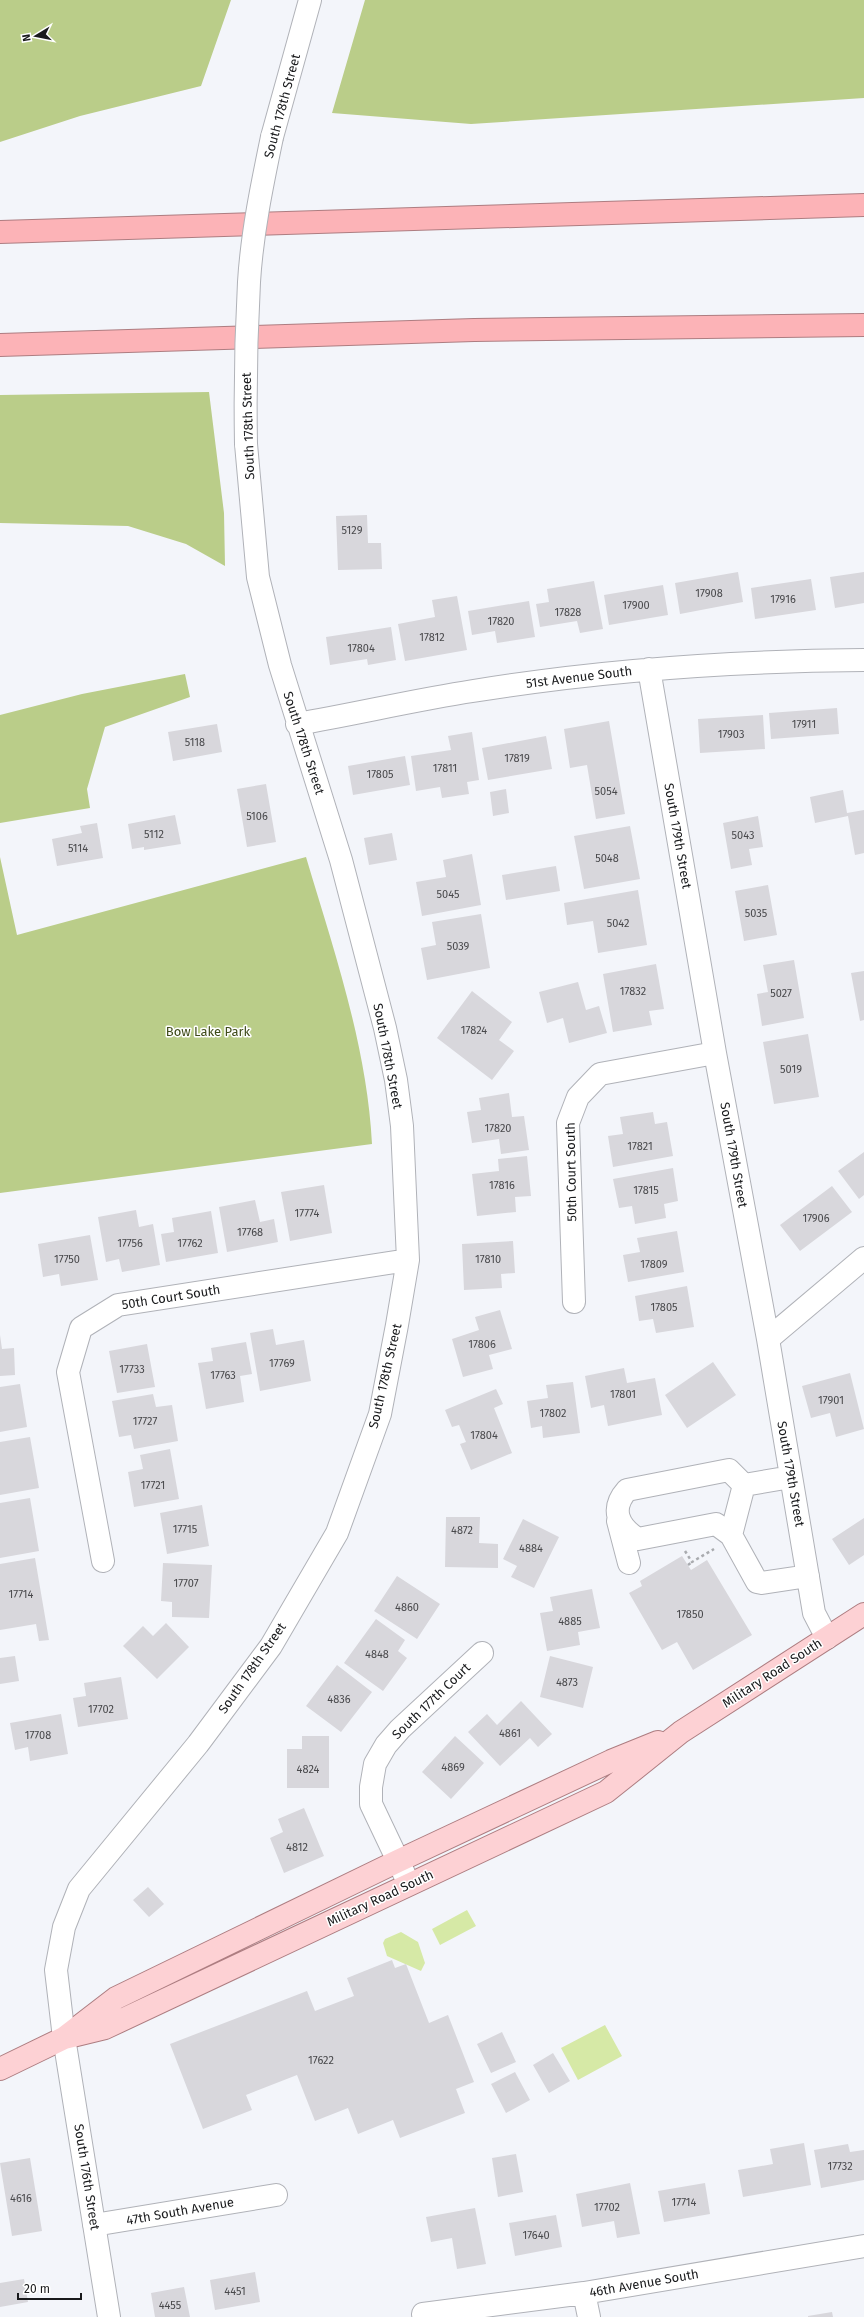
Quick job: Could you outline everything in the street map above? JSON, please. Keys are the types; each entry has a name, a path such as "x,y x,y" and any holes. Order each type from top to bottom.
{"highway":[{"path":"0,232 864,205"},
{"path":"0,345 474,330 864,325"}],"main road":[{"name":"Military Road South","path":"64,2038 105,2028 606,1792 681,1732 864,1614"},
{"name":"Military Road South","path":"0,2069 64,2038 116,1998 398,1860 611,1761 681,1732"}],"street":[{"name":"South 178th Street","path":"64,2038 56,1970 64,1927 79,1889 198,1744 271,1646 337,1533 380,1414 398,1325 408,1260 402,1126 386,1035 341,860 297,724 280,665 258,577 246,444 245,384 249,281 262,184 272,137 310,0"},
{"name":"51st Avenue South","path":"297,724 473,691 649,669 780,661 864,660"},
{"name":"South 179th Street","path":"649,669 715,1053 768,1339 814,1613 827,1638"},
{"name":"50th Court South","path":"574,1302 568,1123 578,1097 600,1074 715,1053"},
{"path":"768,1339 864,1258"},
{"name":"50th Court South","path":"103,1561 68,1372 80,1328 118,1305 408,1260"},
{"path":"629,1563 618,1521 617,1510 621,1496 627,1490 729,1470 744,1485"},
{"path":"744,1485 791,1477"},
{"path":"731,1535 744,1485"},
{"path":"618,1521 628,1532 638,1539 716,1524 731,1535 756,1582 762,1583 808,1576"},
{"name":"South 177th Court","path":"410,1884 371,1804 371,1787 375,1764 386,1745 400,1729 482,1653"},
{"name":"South 176th Street","path":"64,2038 109,2317"},
{"name":"47th South Avenue","path":"94,2225 267,2196"},
{"name":"46th Avenue South","path":"422,2314 584,2293 864,2246"},
{"path":"584,2293 589,2317"}],"path":[{"path":"682,1545 692,1562"},
{"path":"688,1565 716,1548 720,1555"}],"green space":[{"path":"0,0 231,0 201,86 80,116 0,142"},
{"path":"365,0 864,0 864,98 471,124 332,113"},
{"path":"209,392 224,513 225,566 186,544 128,526 0,523 0,395"},
{"path":"185,674 190,697 105,727 87,789 90,808 0,823 0,715 82,694"},
{"name":"Bow Lake Park","path":"0,857 17,935 306,857 348,999 364,1071 372,1144 0,1193"},
{"path":"467,1910 476,1926 440,1945 432,1929"},
{"path":"401,1932 418,1942 425,1963 421,1971 387,1956 383,1943 385,1939"},
{"path":"605,2025 622,2056 578,2080 561,2048"}],"building":[{"path":"367,515 368,543 381,543 382,569 338,570 336,516"},
{"path":"738,572 743,602 680,614 675,583"},
{"path":"864,572 864,603 835,608 830,577"},
{"path":"811,579 816,610 755,619 751,588"},
{"path":"594,581 603,629 580,633 577,621 540,627 536,604 549,602 547,589"},
{"path":"663,585 668,615 609,625 604,595"},
{"path":"457,596 467,650 405,661 398,624 435,617 432,600"},
{"path":"529,601 535,637 497,643 495,631 472,635 468,611"},
{"path":"391,627 396,660 368,665 367,659 330,665 326,637"},
{"path":"837,708 839,734 771,739 769,713"},
{"path":"763,715 765,749 700,753 698,719"},
{"path":"609,721 625,814 596,819 587,765 570,768 564,729"},
{"path":"217,724 222,752 173,761 168,732"},
{"path":"472,732 479,780 467,782 469,794 442,798 440,787 416,791 411,756 451,750 448,736"},
{"path":"546,736 552,769 488,780 482,748"},
{"path":"405,756 410,785 353,795 348,766"},
{"path":"266,784 276,842 247,847 237,789"},
{"path":"506,789 509,813 493,816 490,792"},
{"path":"843,790 847,813 864,810 864,853 855,855 848,816 815,823 810,797"},
{"path":"175,815 181,844 144,850 144,847 132,849 128,824"},
{"path":"758,816 763,847 749,849 752,865 731,869 723,823"},
{"path":"97,823 103,858 57,866 52,839 82,833 80,826"},
{"path":"630,826 640,879 584,889 574,836"},
{"path":"392,833 397,860 369,865 364,838"},
{"path":"472,854 481,905 422,916 416,882 446,877 443,860"},
{"path":"556,866 560,891 506,900 502,875"},
{"path":"768,885 777,935 744,941 735,891"},
{"path":"638,890 647,945 598,953 593,921 567,925 564,903"},
{"path":"481,914 490,968 427,980 421,948 436,945 432,922"},
{"path":"794,960 804,1018 762,1026 757,994 768,992 763,965"},
{"path":"656,964 664,1009 649,1011 652,1025 613,1032 603,974"},
{"path":"864,971 864,1020 860,1021 851,973"},
{"path":"578,982 586,1010 599,1006 607,1033 569,1043 563,1018 547,1023 539,992"},
{"path":"472,991 512,1022 499,1040 514,1051 492,1080 437,1038"},
{"path":"808,1034 819,1097 774,1104 763,1042"},
{"path":"509,1093 512,1117 524,1116 529,1150 501,1154 499,1139 472,1143 467,1112 481,1110 479,1098"},
{"path":"653,1112 655,1124 667,1122 673,1156 613,1167 608,1136 623,1134 620,1117"},
{"path":"864,1152 864,1195 859,1199 838,1171"},
{"path":"527,1156 531,1196 515,1197 516,1212 477,1216 472,1174 499,1171 498,1159"},
{"path":"673,1168 678,1201 664,1204 666,1218 635,1224 632,1206 619,1208 613,1179"},
{"path":"324,1185 332,1233 290,1241 281,1192"},
{"path":"832,1186 852,1212 800,1251 780,1225"},
{"path":"255,1200 260,1222 274,1219 278,1242 227,1252 219,1207"},
{"path":"136,1210 139,1227 153,1224 160,1265 122,1272 119,1259 106,1262 98,1217"},
{"path":"211,1211 218,1253 166,1262 161,1234 174,1232 172,1218"},
{"path":"677,1231 684,1272 628,1282 623,1255 640,1252 637,1238"},
{"path":"90,1235 98,1280 61,1286 59,1274 43,1277 38,1244"},
{"path":"513,1241 515,1273 501,1274 502,1288 464,1290 462,1244"},
{"path":"687,1286 694,1327 656,1333 653,1319 639,1321 635,1296"},
{"path":"500,1310 512,1349 489,1355 493,1369 463,1377 452,1339 479,1330 475,1317"},
{"path":"273,1329 276,1345 304,1340 311,1381 260,1391 250,1333"},
{"path":"0,1335 2,1349 14,1348 15,1375 0,1376"},
{"path":"246,1342 252,1374 240,1376 244,1402 206,1409 198,1363 213,1361 211,1348"},
{"path":"147,1344 155,1387 117,1393 109,1351"},
{"path":"713,1362 736,1395 687,1428 665,1395"},
{"path":"624,1368 627,1383 655,1378 662,1415 608,1426 604,1405 591,1408 585,1376"},
{"path":"850,1373 864,1429 836,1437 830,1413 811,1418 802,1386"},
{"path":"573,1382 580,1433 543,1438 542,1426 531,1428 527,1401 548,1398 546,1385"},
{"path":"20,1384 27,1427 0,1432 0,1387"},
{"path":"496,1389 503,1404 494,1408 512,1453 471,1470 460,1444 466,1442 459,1425 452,1427 445,1410"},
{"path":"153,1394 156,1407 172,1405 178,1441 134,1449 131,1435 119,1437 112,1401"},
{"path":"30,1437 39,1488 0,1495 0,1442"},
{"path":"170,1449 179,1499 134,1507 128,1472 143,1469 140,1455"},
{"path":"30,1498 39,1551 0,1558 0,1503"},
{"path":"202,1505 209,1546 167,1554 160,1513"},
{"path":"446,1517 480,1517 479,1543 498,1544 498,1568 445,1567"},
{"path":"864,1518 864,1555 849,1565 832,1539"},
{"path":"523,1519 559,1537 534,1588 511,1577 517,1566 503,1559"},
{"path":"682,1556 691,1570 707,1560 752,1635 693,1670 677,1642 662,1650 629,1593 642,1586 640,1581"},
{"path":"35,1558 49,1640 39,1641 36,1624 0,1630 0,1564"},
{"path":"163,1563 212,1565 209,1618 172,1617 172,1602 161,1601"},
{"path":"397,1576 440,1604 417,1639 374,1611"},
{"path":"592,1589 600,1628 578,1632 580,1645 547,1651 540,1613 553,1611 550,1597"},
{"path":"376,1619 405,1640 398,1651 407,1658 383,1691 344,1663"},
{"path":"166,1623 189,1647 157,1679 123,1646 143,1626 153,1636"},
{"path":"15,1656 19,1681 0,1684 0,1658"},
{"path":"550,1656 593,1667 583,1708 540,1697"},
{"path":"337,1665 372,1692 341,1732 306,1706"},
{"path":"121,1677 128,1719 78,1727 73,1698 86,1696 84,1683"},
{"path":"521,1701 552,1734 538,1747 530,1738 500,1766 468,1732 487,1714 497,1725"},
{"path":"61,1714 68,1754 30,1761 28,1747 15,1750 10,1723"},
{"path":"302,1736 329,1736 329,1788 287,1788 287,1749 302,1749"},
{"path":"455,1736 484,1763 451,1799 422,1772"},
{"path":"304,1808 324,1856 284,1873 270,1838 283,1832 278,1819"},
{"path":"148,1887 164,1904 149,1917 133,1900"},
{"path":"392,1960 395,1968 406,1964 429,2023 448,2015 474,2082 456,2089 465,2113 400,2138 393,2120 358,2134 348,2108 315,2121 297,2075 246,2095 252,2110 203,2129 170,2044 307,1991 315,2011 354,1996 347,1978"},
{"path":"502,2032 516,2062 491,2073 477,2044"},
{"path":"553,2053 570,2081 549,2093 533,2065"},
{"path":"515,2072 530,2100 506,2113 491,2084"},
{"path":"804,2143 811,2185 743,2197 738,2170 773,2164 770,2149"},
{"path":"848,2144 850,2152 864,2150 864,2180 821,2188 814,2150"},
{"path":"516,2154 523,2192 498,2197 492,2158"},
{"path":"30,2158 42,2231 12,2236 0,2163"},
{"path":"630,2183 640,2234 617,2238 614,2221 582,2227 576,2194"},
{"path":"705,2183 710,2214 664,2222 658,2191"},
{"path":"475,2208 486,2264 457,2269 452,2238 431,2242 426,2217"},
{"path":"556,2215 562,2247 515,2256 509,2223"},
{"path":"255,2272 260,2302 215,2310 210,2280"},
{"path":"24,2279 28,2302 0,2307 0,2283"},
{"path":"184,2287 190,2317 155,2317 151,2293"},
{"path":"832,2312 833,2317 808,2317 808,2316"}]}
